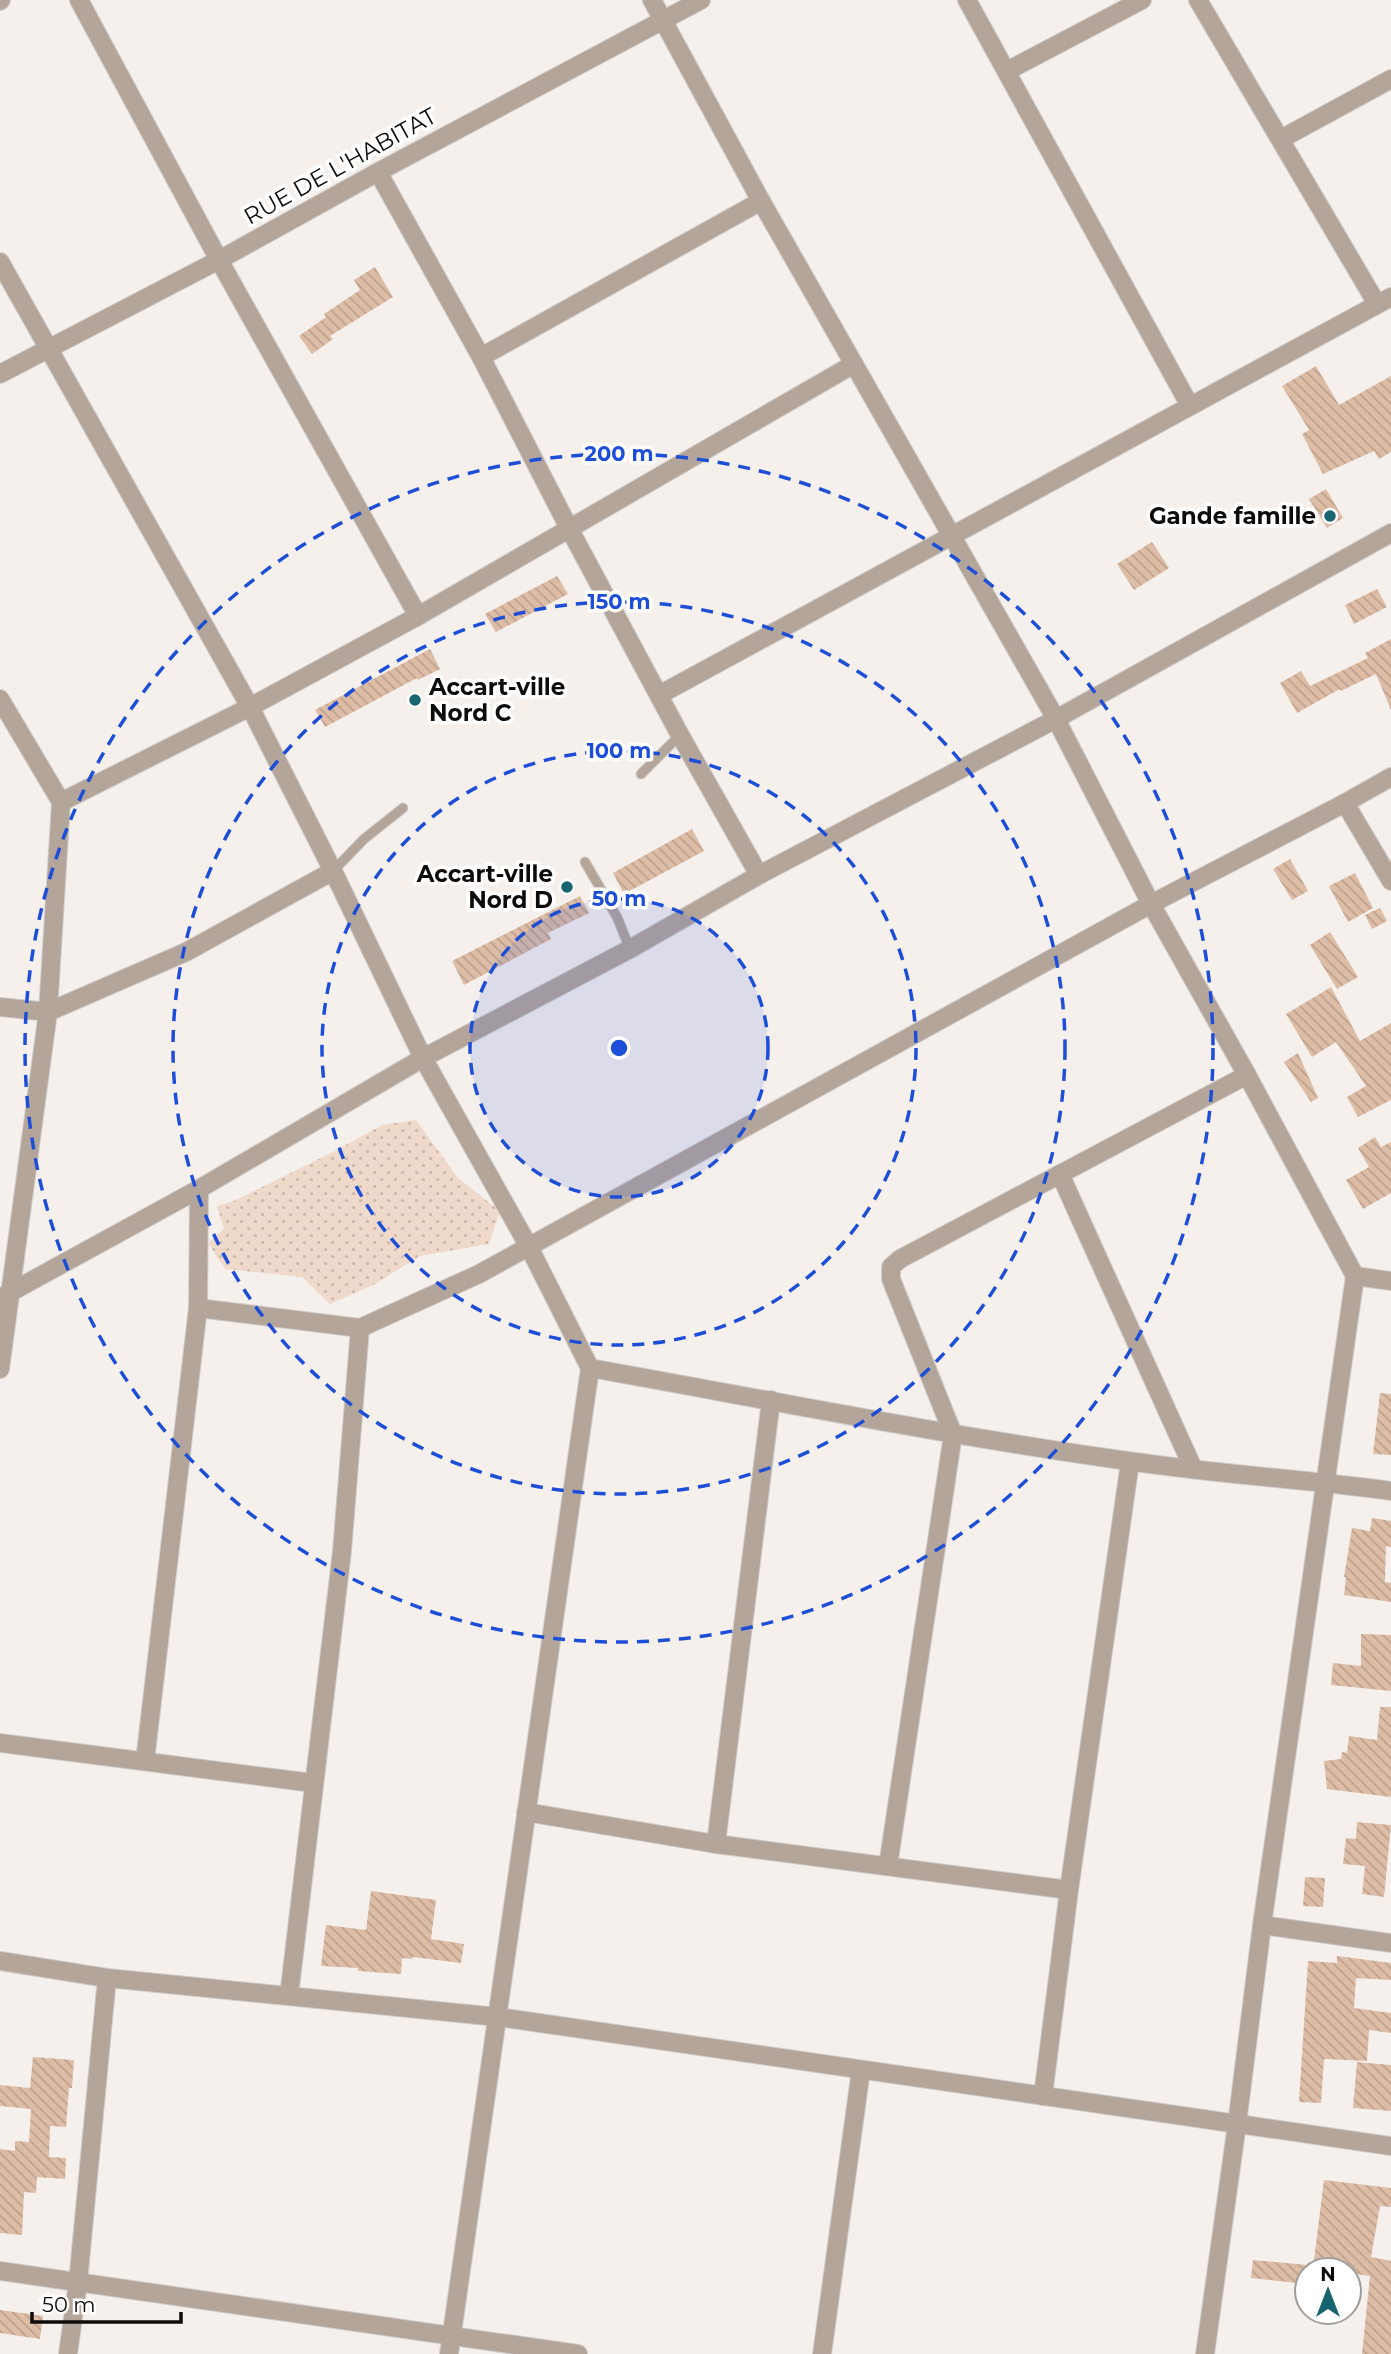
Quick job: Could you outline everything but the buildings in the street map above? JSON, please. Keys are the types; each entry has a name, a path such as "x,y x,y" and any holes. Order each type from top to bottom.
{"street":[{"path":"79,0 219,260 418,616"},
{"path":"652,0 761,201 1056,719 1151,904 1355,1276 1262,1925 1205,2354"},
{"name":"RUE DE L'HABITAT","path":"0,373 219,260 701,0"},
{"path":"967,0 1190,406"},
{"path":"1007,71 1142,0"},
{"path":"659,695 1384,301 1281,139 1198,0"},
{"path":"1281,139 1391,79"},
{"path":"378,172 481,357 680,735 759,875"},
{"path":"481,357 761,201"},
{"path":"0,262 250,707 423,1058 529,1247 590,1368 450,2345"},
{"path":"61,802 250,707 418,616 854,364"},
{"path":"6,1295 199,1189 423,1058 630,949 759,875 1056,719 1391,533"},
{"path":"0,699 61,802 48,1012 6,1295 0,1369"},
{"path":"198,1308 360,1328 479,1274 1151,904 1391,777"},
{"path":"1345,803 1391,881"},
{"path":"0,1007 48,1012 186,952 333,871"},
{"path":"888,1866 953,1434 891,1279 891,1267 900,1259 1247,1075"},
{"path":"1060,1174 1193,1468"},
{"path":"145,1761 198,1308 199,1189"},
{"path":"1355,1276 1391,1280"},
{"path":"289,1996 342,1551 360,1328"},
{"path":"590,1368 953,1434 1130,1462 1391,1491"},
{"path":"716,1844 771,1400"},
{"path":"1043,2096 1069,1890 1130,1462"},
{"path":"0,1743 313,1783"},
{"path":"526,1812 716,1844 1069,1890"},
{"path":"1262,1925 1391,1943"},
{"path":"0,1961 107,1978 498,2017 1391,2146"},
{"path":"68,2354 78,2282 107,1978"},
{"path":"822,2354 861,2070"},
{"path":"0,2271 450,2345 578,2354"}],"lane":[{"path":"640,774 680,735"},
{"path":"333,871 365,839 403,808"},
{"path":"585,862 617,916 630,949"}],"shaded area":[{"path":"416,1120 458,1178 500,1211 489,1244 420,1256 373,1285 330,1304 302,1277 225,1269 208,1243 224,1229 217,1206 234,1201 382,1125"}],"place":[{"name":"Gande famille","path":"1330,516"},
{"name":"Accart-ville Nord C","path":"415,700"},
{"name":"Accart-ville Nord D","path":"567,887"}]}
